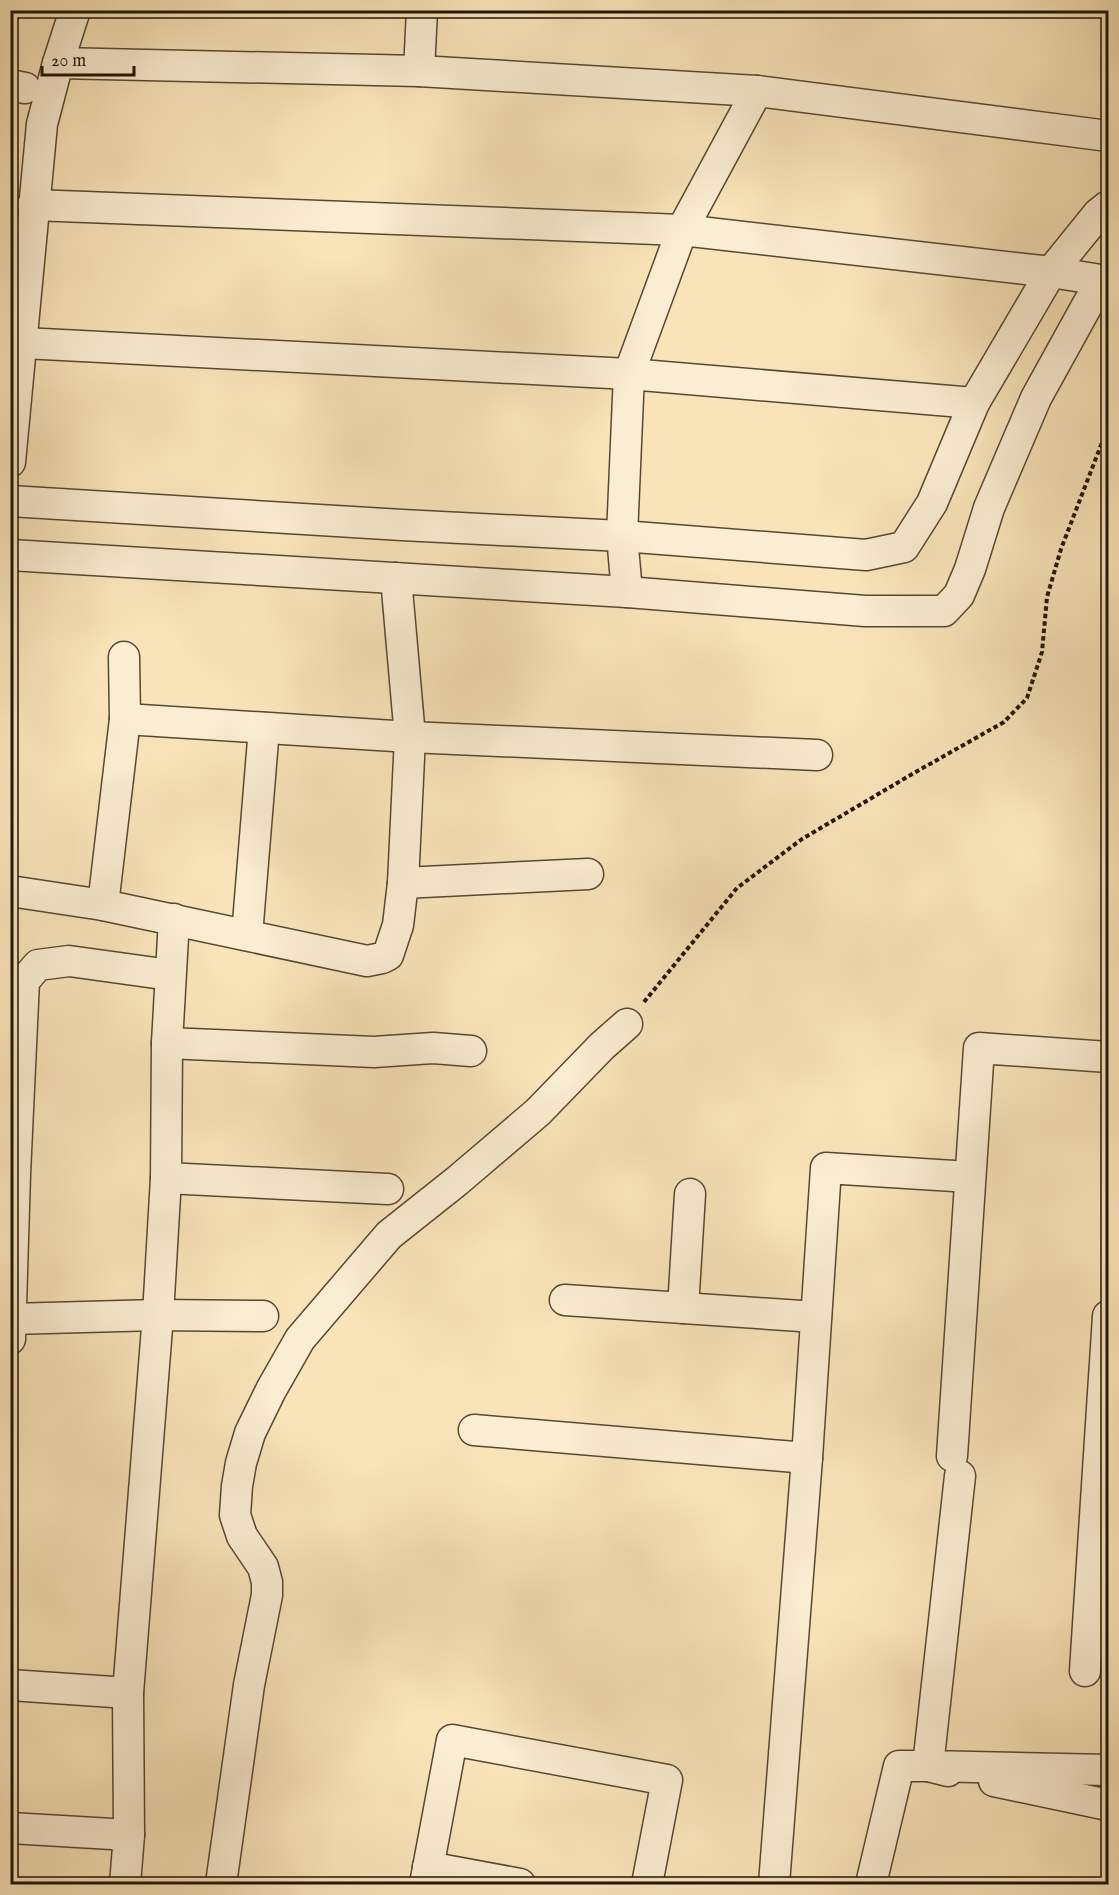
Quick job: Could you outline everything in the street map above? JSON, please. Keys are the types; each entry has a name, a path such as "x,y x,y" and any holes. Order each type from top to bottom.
{"street":[{"path":"10,462 42,124 75,10"},
{"path":"418,71 422,10"},
{"path":"58,63 418,71 757,91 1108,136"},
{"path":"627,592 621,536 628,374 682,230 757,91"},
{"path":"33,205 682,230 1108,280"},
{"path":"10,501 621,536 866,555 904,547 932,503 974,403 1051,272 1098,214 1108,206"},
{"path":"10,555 627,592 865,611 944,611 959,595 970,569 989,508 1036,399 1089,302 1108,280"},
{"path":"23,343 628,374 974,403"},
{"path":"10,891 103,905 367,961 388,955 396,936 403,883 410,737 396,578"},
{"path":"103,905 125,719 124,657"},
{"path":"125,719 410,737 818,755"},
{"path":"247,935 264,728"},
{"path":"403,883 588,874"},
{"path":"125,1884 129,1835 128,1693 158,1315 166,1178 167,1043 174,919"},
{"path":"170,975 69,961 38,965 24,981 13,1174 11,1326 158,1315 263,1316"},
{"path":"221,1884 249,1685 267,1595 267,1582 263,1567 242,1536 235,1515 241,1463 250,1434 271,1390 300,1339 389,1235 538,1112 602,1046 627,1024"},
{"path":"167,1043 374,1052 433,1048 471,1051"},
{"path":"928,1766 956,1466 970,1177 979,1048 1108,1057"},
{"path":"774,1884 807,1458 826,1168 970,1177"},
{"path":"166,1178 388,1189"},
{"path":"683,1308 690,1194"},
{"path":"565,1300 816,1317"},
{"path":"1085,1671 1108,1316"},
{"path":"474,1430 807,1458"},
{"path":"10,1685 128,1693"},
{"path":"520,1884 426,1876 452,1740 667,1780 647,1884"},
{"path":"871,1884 899,1766 1108,1770"},
{"path":"928,1766 1108,1805"},
{"path":"10,1828 129,1835"}],"path":[{"path":"627,1024 737,888 802,839 1004,722 1027,698 1041,652 1047,597 1061,549 1108,427"}]}
